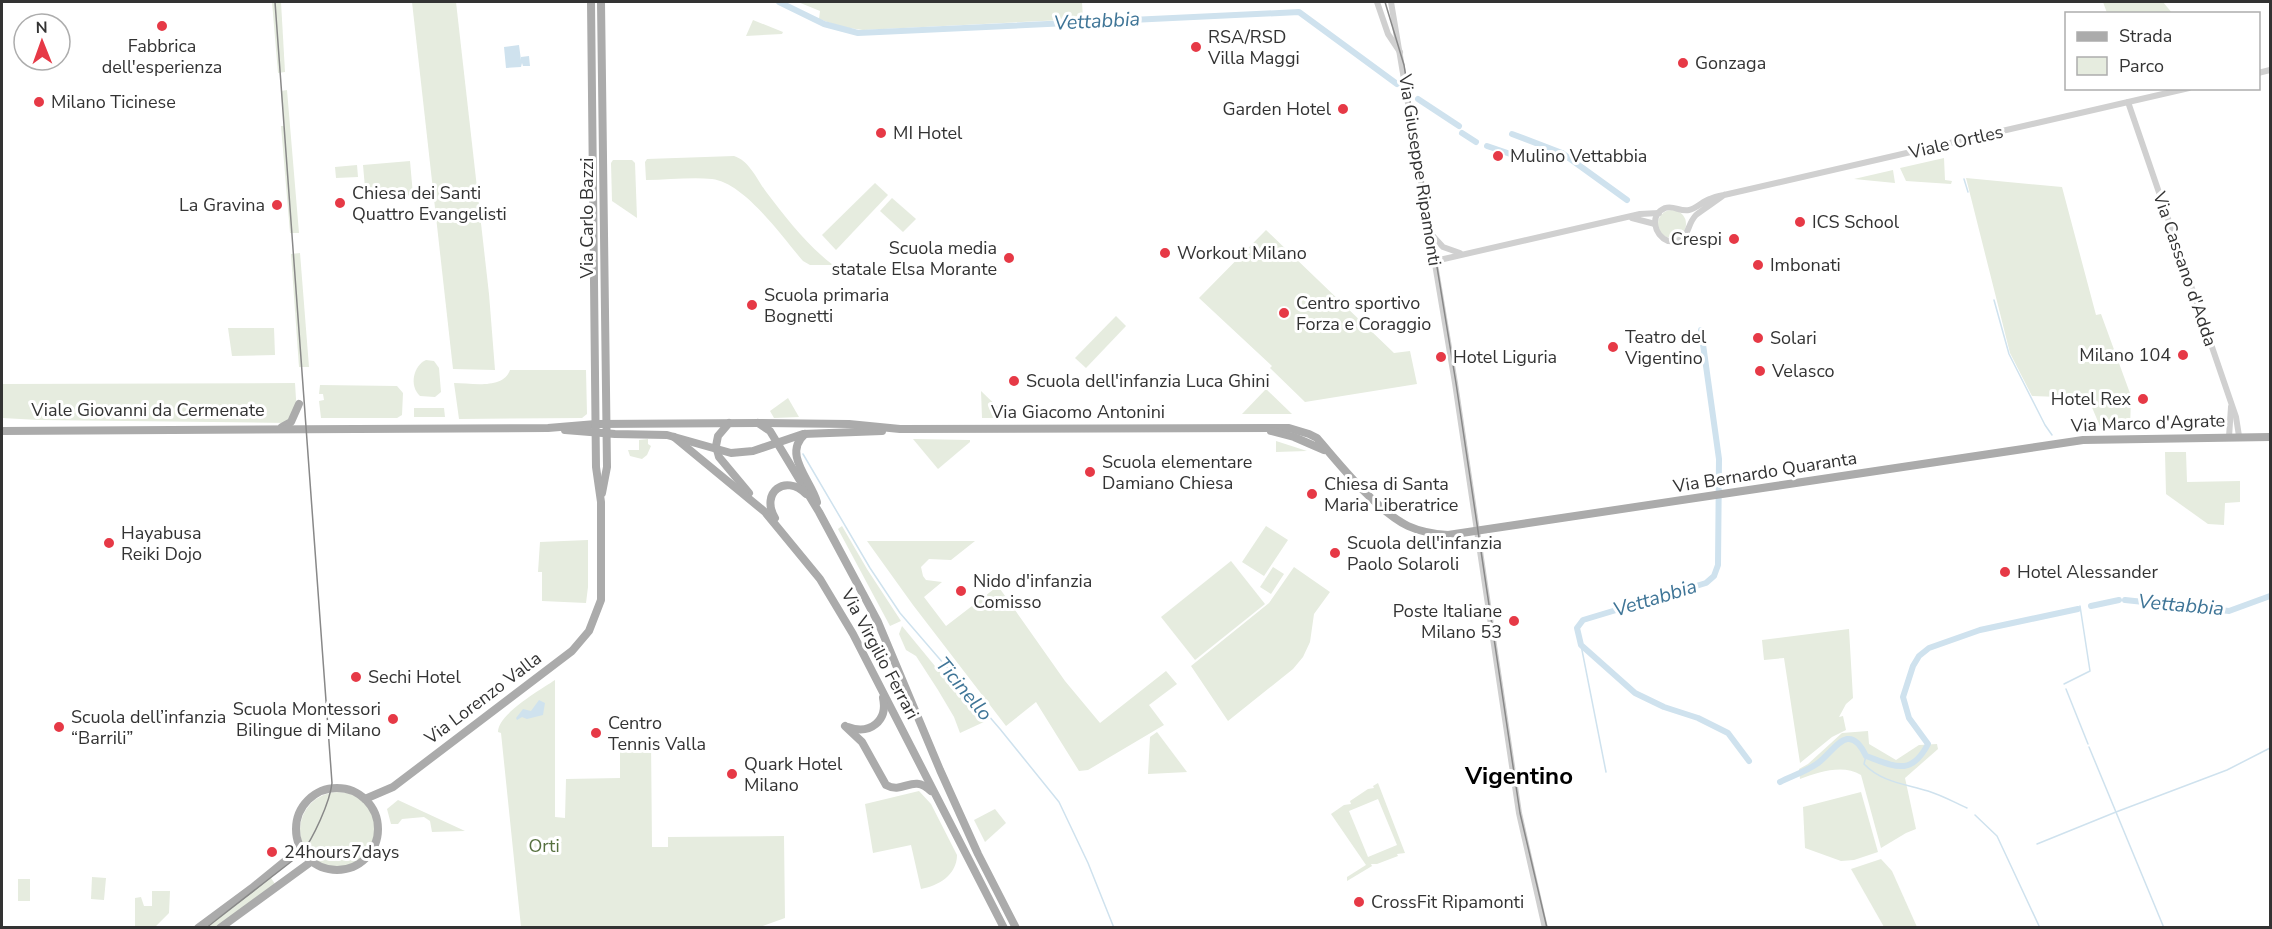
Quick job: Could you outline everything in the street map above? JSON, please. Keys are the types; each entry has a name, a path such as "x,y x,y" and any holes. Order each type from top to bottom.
{"main road":[{"name":"Via Carlo Bazzi","path":"591,2 596,467 601,502"},
{"name":"Via Carlo Bazzi","path":"601,2 607,467 601,502"},
{"path":"282,427 291,422 298,404"},
{"name":"Viale Giovanni da Cermenate","path":"2,431 596,428 606,423"},
{"name":"Via Giacomo Antonini","path":"606,423 854,424 900,429"},
{"path":"729,423 718,436 717,450 723,462 765,512"},
{"path":"758,423 768,429 777,443"},
{"name":"Viale Giovanni da Cermenate","path":"2,425 282,427 295,429"},
{"name":"Viale Giovanni da Cermenate","path":"596,428 606,434"},
{"name":"Via Giacomo Antonini","path":"606,434 659,435 674,437 717,450 746,452 805,434 865,433 900,429 1289,428 1317,438 1327,451"},
{"path":"805,434 797,443 795,457 814,494 819,512"},
{"name":"Via Marco d'Agrate","path":"2058,443 2083,440 2271,436"},
{"name":"Via Virgilio Ferrari","path":"674,437 765,512 785,533 838,606 1004,927"},
{"name":"Via Virgilio Ferrari","path":"777,443 819,512 878,622 978,854 1016,927"},
{"name":"Via Bernardo Quaranta","path":"1327,451 1376,501 1405,524 1421,531 1438,534 1477,532 2058,443"},
{"path":"785,533 770,509 773,492 783,486 793,486 803,491 812,501"},
{"name":"Via Lorenzo Valla","path":"365,799 393,787 572,651 589,631 601,595 601,502"},
{"path":"878,682 884,701 882,718 866,729 855,730 845,726 862,742 886,785 895,789 917,783 926,786 936,797"},
{"name":"Via Lorenzo Valla","path":"374,811 393,787"},
{"path":"340,788 356,793 365,799 374,811 378,824 378,836 373,850 354,867 339,870 324,868 312,861 301,848 297,836 297,823 304,806 316,794 324,790 340,788"},
{"path":"198,927 252,888 301,848"},
{"path":"220,927 312,861"}],"street":[{"name":"Via Giuseppe Ripamonti","path":"1377,2 1388,34 1400,52"},
{"name":"Via Giuseppe Ripamonti","path":"1391,2 1431,235 1519,813 1545,927"},
{"name":"Viale Ortles","path":"1435,261 1640,214 1659,213 1668,208 1689,210 1708,199 1724,195 2180,90"},
{"name":"Via Cassano d'Adda","path":"2128,102 2231,403 2229,436"},
{"name":"Viale Ortles","path":"1626,218 1647,220 1654,224 1659,237 1671,242 1684,237 1694,217 1724,195"},
{"path":"1681,209 1687,215 1690,226"},
{"path":"1654,224 1659,213"},
{"path":"1431,235 1449,250 1467,254"},
{"name":"Via Marco d'Agrate","path":"2231,403 2238,423 2239,436"}],"green space":[{"path":"272,2 281,2 285,72 278,73"},
{"path":"412,2 456,2 489,294 495,370 453,369"},
{"path":"798,2 1082,2 1083,19 863,30 842,27 819,19 820,11"},
{"path":"2103,2 2163,2 2171,12 2107,12"},
{"path":"753,20 783,32 782,34 746,36"},
{"path":"287,90 299,233 290,233 281,126 284,126 281,91"},
{"path":"734,156 749,166 790,222 833,265 810,265 803,261 750,200 725,183 704,178 646,180 645,162 647,159"},
{"path":"1944,158 1945,180 1952,181 1951,184 1906,181 1900,168"},
{"path":"613,160 632,160 635,163 637,218 612,201 611,163"},
{"path":"410,161 413,195 366,199 363,165"},
{"path":"357,165 358,177 336,178 335,167"},
{"path":"1893,170 1895,183 1854,179"},
{"path":"1966,178 2062,187 2096,315 2101,314 2131,396 2130,430 2102,431 2088,398 2032,396 2010,353"},
{"path":"875,183 888,195 836,250 822,235"},
{"path":"892,198 916,219 903,232 880,211"},
{"path":"1672,210 1682,214 1686,224 1682,234 1672,238 1662,234 1658,224 1662,214"},
{"name":"Centro sportivo Forza e Coraggio","path":"1266,230 1394,353 1410,351 1417,384 1305,402 1270,368 1272,366 1199,298"},
{"path":"300,253 309,367 299,367 291,254"},
{"path":"1116,316 1126,326 1086,368 1075,358"},
{"path":"228,328 274,328 275,355 232,356"},
{"path":"426,360 434,361 439,368 441,392 435,397 420,396 414,387 415,371"},
{"path":"510,370 586,370 587,414 582,418 459,419 454,383 494,383 506,376"},
{"path":"295,383 297,415 288,423 2,418 2,384"},
{"path":"320,385 397,386 403,393 402,415 397,418 321,418 319,401 324,400 323,394 319,394"},
{"path":"1266,389 1292,414 1242,414"},
{"path":"981,391 1007,416 1005,418 982,418"},
{"path":"788,398 799,417 774,418 770,411"},
{"path":"414,408 444,408 445,417 414,417"},
{"path":"648,439 648,444 651,446 647,455 642,459 630,456 628,450 639,450 639,440"},
{"path":"913,439 970,440 970,442 938,469"},
{"path":"1276,441 1307,451 1276,452"},
{"path":"2165,452 2186,452 2187,482 2240,481 2240,502 2225,503 2224,525 2208,524 2166,494"},
{"path":"842,526 901,621 890,626 838,529"},
{"path":"1266,526 1288,540 1264,576 1242,562"},
{"path":"588,540 586,603 542,601 542,572 538,572 540,542"},
{"path":"867,541 975,541 951,560 929,559 921,567 926,580 942,582 924,597 946,626 998,586 1065,681 1100,723 1166,671 1177,684 1149,705 1164,725 1088,770 1079,771 1036,702 1006,726"},
{"path":"1231,561 1265,604 1195,660 1161,617"},
{"path":"1273,567 1284,574 1271,594 1260,587"},
{"path":"1294,567 1330,592 1314,614 1310,642 1303,657 1293,669 1228,721 1191,666 1269,603"},
{"path":"902,626 953,688 960,690 986,721 960,733 954,717 916,656 906,650 899,634"},
{"path":"1849,629 1853,698 1846,704 1839,717 1843,716 1846,730 1832,737 1800,763 1784,658 1764,660 1762,640"},
{"name":"Orti","path":"555,680 555,817 565,818 566,779 620,778 620,741 651,739 652,847 668,847 668,837 784,836 785,918 757,928 521,927 501,733 498,732 500,725 512,710"},
{"path":"1868,731 1869,744 1896,760 1919,745 1937,744 1938,749 1905,778 1916,829 1881,848 1861,775 1839,770 1800,779 1799,769 1808,764 1842,733"},
{"path":"1157,732 1188,772 1148,774 1150,737"},
{"path":"1378,783 1405,853 1397,854 1398,856 1377,864 1371,864 1372,866 1347,881 1347,877 1366,865 1331,814 1344,805 1351,804 1350,801 1368,789 1374,788 1373,786","holes":["1378,799 1397,845 1368,857 1349,811"]},
{"path":"919,791 931,804 957,855 950,874 940,882 921,889 911,845 873,853 865,804"},
{"path":"338,792 352,795 365,803 373,816 376,830 373,844 365,857 352,865 338,868 324,865 311,857 303,844 300,830 303,816 311,803 324,795"},
{"path":"1861,792 1878,852 1854,860 1841,861 1805,848 1803,807"},
{"path":"398,800 465,831 432,832 430,821 424,817 402,819 398,824 391,824 387,809"},
{"path":"995,809 1006,823 985,842 974,820"},
{"path":"1881,859 1892,871 1917,927 1884,927 1851,869"},
{"path":"269,875 275,884 216,927 203,928"},
{"path":"92,877 106,878 104,900 91,899"},
{"path":"18,879 30,879 30,901 18,901"},
{"path":"152,891 170,891 169,913 157,927 135,927 135,898 141,897 144,906 152,906"}],"water":[{"path":"519,45 521,60 521,57 529,56 530,66 523,66 522,63 521,67 506,68 504,47"},
{"path":"539,700 545,703 543,715 527,719 522,717 517,720 516,718 523,709 531,711"}],"waterway":[{"name":"Vettabbia","path":"779,2 824,24 858,33 1299,12 1397,84"},
{"name":"Vettabbia","path":"1418,99 1459,126"},
{"name":"Vettabbia","path":"1462,133 1476,142"},
{"name":"Vettabbia","path":"1512,134 1562,153"},
{"name":"Vettabbia","path":"1487,146 1528,160 1562,153 1627,200"},
{"path":"1964,179 1968,192"},
{"path":"1994,300 2009,354 2052,435"},
{"name":"Vettabbia","path":"1701,330 1719,459 1718,565 1714,576 1706,583 1583,620 1577,628 1581,645 1635,693 1664,707 1698,718 1728,733 1749,761"},
{"name":"Ticinello","path":"803,454 870,568 900,613 1000,729 1059,802 1088,863 1114,928"},
{"name":"Vettabbia","path":"2125,600 2229,611 2270,596"},
{"name":"Vettabbia","path":"2091,606 2119,600"},
{"path":"2064,684 2090,671 2080,606"},
{"name":"Vettabbia","path":"1780,782 1814,766 1842,741 1848,739 1860,745 1866,756 1885,763 1901,766 1915,761 1928,744 1909,718 1903,697 1913,666 1919,656 1929,648 1980,630 2078,609"},
{"path":"1581,645 1606,772"},
{"path":"2066,689 2088,744"},
{"path":"2089,747 2164,928"},
{"path":"2037,844 2227,770 2270,748"},
{"path":"1866,756 1864,764 1878,775 1933,793 1967,808"},
{"path":"1975,815 1997,836 2040,928"}],"tram line":[{"path":"206,928 301,854 320,820 332,783 275,2"},
{"path":"1385,2 1404,65 1456,383 1520,813 1547,928"}],"place":[{"name":"Fabbrica dell'esperienza","path":"162,26"},
{"name":"RSA/RSD Villa Maggi","path":"1196,47"},
{"name":"Gonzaga","path":"1683,63"},
{"name":"Milano Ticinese","path":"39,102"},
{"name":"Garden Hotel","path":"1343,109"},
{"name":"MI Hotel","path":"881,133"},
{"name":"Mulino Vettabbia","path":"1498,156"},
{"name":"Chiesa dei Santi Quattro Evangelisti","path":"340,203"},
{"name":"La Gravina","path":"277,205"},
{"name":"ICS School","path":"1800,222"},
{"name":"Crespi","path":"1734,239"},
{"name":"Workout Milano","path":"1165,253"},
{"name":"Scuola media statale Elsa Morante","path":"1009,258"},
{"name":"Imbonati","path":"1758,265"},
{"name":"Scuola primaria Bognetti","path":"752,305"},
{"name":"Centro sportivo Forza e Coraggio","path":"1284,313"},
{"name":"Solari","path":"1758,338"},
{"name":"Teatro del Vigentino","path":"1613,347"},
{"name":"Milano 104","path":"2183,355"},
{"name":"Hotel Liguria","path":"1441,357"},
{"name":"Velasco","path":"1760,371"},
{"name":"Scuola dell'infanzia Luca Ghini","path":"1014,381"},
{"name":"Hotel Rex","path":"2143,399"},
{"name":"Scuola elementare Damiano Chiesa","path":"1090,472"},
{"name":"Chiesa di Santa Maria Liberatrice","path":"1312,494"},
{"name":"Hayabusa Reiki Dojo","path":"109,543"},
{"name":"Scuola dell'infanzia Paolo Solaroli","path":"1335,553"},
{"name":"Hotel Alessander","path":"2005,572"},
{"name":"Nido d'infanzia Comisso","path":"961,591"},
{"name":"Poste Italiane Milano 53","path":"1514,621"},
{"name":"Sechi Hotel","path":"356,677"},
{"name":"Scuola Montessori Bilingue di Milano","path":"393,719"},
{"name":"Scuola dell’infanzia “Barrili”","path":"59,727"},
{"name":"Centro Tennis Valla","path":"596,733"},
{"name":"Quark Hotel Milano","path":"732,774"},
{"name":"24hours7days","path":"272,852"},
{"name":"CrossFit Ripamonti","path":"1359,902"}],"district":[{"name":"Vigentino","path":"1519,776"}]}
